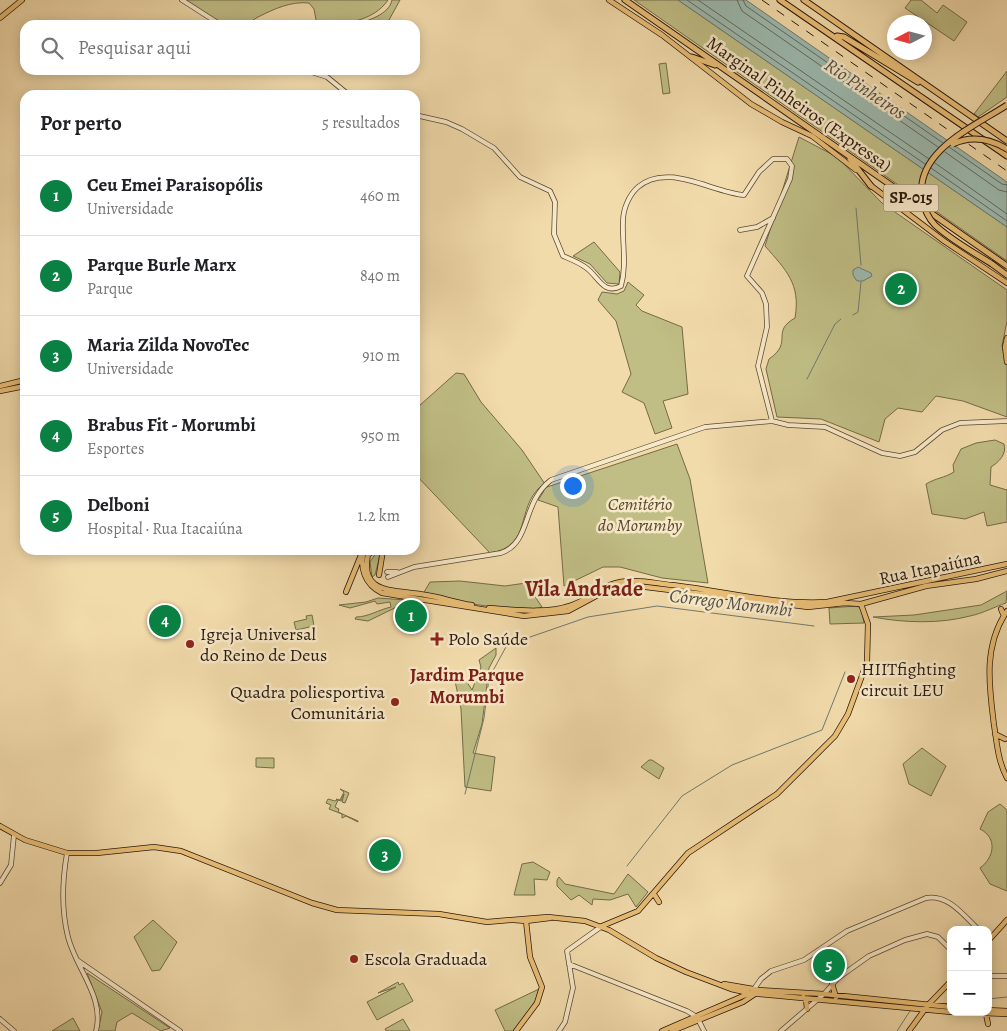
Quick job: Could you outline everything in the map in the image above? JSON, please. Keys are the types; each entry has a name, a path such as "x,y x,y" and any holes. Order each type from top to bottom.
{"highway":[{"name":"Marginal Pinheiros (Expressa)","path":"625,0 1007,266"},
{"path":"780,0 834,35 1007,156"},
{"path":"806,1 1007,141"},
{"path":"834,35 844,37 910,79 924,84"},
{"path":"692,57 721,67"},
{"path":"1007,105 944,148 934,157 925,172 922,195 927,214 942,230 1007,275"},
{"path":"944,148 961,141 979,139 996,143 1007,150"},
{"path":"843,151 872,186"}],"main road":[{"path":"0,18 22,0"},
{"path":"609,0 692,57 751,104 782,122 812,136 835,152 872,186 1007,283"},
{"path":"1007,338 1005,347 1007,362"},
{"path":"0,386 20,381"},
{"path":"0,391 20,387"},
{"path":"346,592 356,564 364,555"},
{"name":"Rua Itapaiúna","path":"366,555 367,575 372,583 384,590 427,595 489,608 524,611 573,605 604,586 632,580 802,603 874,594 909,584 1005,565"},
{"name":"Rua Itapaiúna","path":"366,555 363,573 371,586 382,593 524,616 568,611 611,588 629,585 798,608 845,603 861,604 906,591 976,579 1006,571"},
{"path":"379,575 382,555"},
{"path":"1005,565 1006,571"},
{"path":"906,591 909,584"},
{"path":"602,926 638,911 694,848 777,794 835,736 848,714 867,662 869,630 866,615 861,604 863,598 874,594"},
{"path":"866,615 868,602"},
{"path":"1001,609 1004,616"},
{"path":"1007,611 995,635 989,665 989,682 998,757 1007,778"},
{"path":"995,734 1005,738"},
{"path":"0,826 25,840 68,853 97,853 154,847 168,848 198,856 312,903 336,910 440,914 487,922 532,917 538,920"},
{"path":"654,894 659,902"},
{"path":"527,922 532,917"},
{"path":"514,920 527,922 550,918 585,921 602,926 656,958 686,972 718,983 754,992 803,997 835,996 947,1012"},
{"path":"529,933 538,920"},
{"path":"992,936 1007,920"},
{"path":"516,1031 537,1002 542,987 530,957 527,922"},
{"path":"832,984 838,1000"},
{"path":"909,1031 928,1005 947,985"},
{"path":"662,1031 742,1002 754,992 822,996 838,1000 917,1006 947,1007"},
{"path":"803,997 806,1000 807,1009"},
{"path":"917,1006 917,1020"},
{"path":"992,1012 1007,1010"},
{"path":"992,1012 1007,1014"},
{"path":"987,1016 988,1024"},
{"path":"672,1031 698,1018"}],"street":[{"path":"182,0 213,20"},
{"path":"321,75 327,77 343,90"},
{"path":"420,116 446,122 462,129 494,148 523,179 545,188 552,194 555,202 554,234 563,256 586,267 606,288 616,289 621,286 624,275 622,220 629,197 649,178 669,176 744,195 765,165 773,159 787,159 792,166 792,173 748,273 748,279 762,293 766,304 767,327 758,366 772,421"},
{"path":"740,230 757,227 773,218"},
{"path":"388,577 414,567 500,553 510,549 519,539 532,502 540,489 547,483 559,476 699,428 772,421 788,425 831,428 872,449 900,456 915,452 942,430 960,423 1007,421"},
{"path":"387,572 400,572"},
{"path":"0,883 11,864 14,835"},
{"path":"14,846 25,840"},
{"path":"68,853 63,883 63,913 68,938 98,1007 96,1031"},
{"path":"754,992 764,976 771,971 804,960 847,931 926,898 938,898 953,905 975,926"},
{"path":"559,1031 565,1022 573,992 574,980 567,954 571,946 602,926"},
{"path":"781,1031 822,996 852,966 869,956 923,934 938,937 947,946"},
{"path":"77,960 180,1031"},
{"path":"569,964 698,1018 704,1031"},
{"path":"83,973 90,969"},
{"path":"992,976 1007,976"},
{"path":"0,1019 14,1031"}],"green space":[{"path":"186,0 388,0 374,13 359,20 316,20 314,9 309,3 289,4 253,20 215,20"},
{"path":"392,0 400,0 389,20 369,20 387,10"},
{"path":"634,0 678,0 1007,227 1007,261"},
{"path":"911,0 921,0 937,13 943,5 967,22 954,41 932,26 932,15 915,15 905,8"},
{"path":"666,63 670,93 663,94 659,64"},
{"path":"1007,71 1007,97 978,117 974,114"},
{"path":"799,137 837,157 882,203 1007,290 1007,321 1002,346 1007,365 1007,417 963,401 936,396 922,412 898,408 885,419 879,442 821,419 777,417 766,369 769,359 780,347 784,328 795,318 796,296 790,278 765,246"},
{"path":"594,242 620,272 619,284 607,283 590,264 573,256"},
{"path":"628,282 644,295 636,305 642,311 682,327 688,394 663,401 672,428 655,434 644,403 622,392 631,374 616,321 598,300 602,292 617,294 624,291"},
{"name":"Cemitério do Morumby","path":"456,373 464,374 481,402 522,450 547,487 677,444 690,479 708,583 662,578 620,567 603,567 564,586 558,507 538,500 544,491 541,486 533,495 522,526 512,543 503,549 490,553 420,479 420,405"},
{"path":"995,440 1004,444 1005,448 999,460 991,467 990,485 1007,490 1007,522 987,526 984,512 965,519 932,514 926,484 954,472 953,465 961,449 976,443"},
{"path":"375,555 380,555 375,575 372,577 370,562"},
{"path":"460,581 505,586 533,582 534,595 542,607 533,611 540,611 527,612 439,599 424,592 430,582"},
{"path":"629,582 717,592 791,604 820,605 795,606 722,593 630,583 605,588"},
{"path":"1007,591 1006,603 958,619 922,622 873,617 914,615 981,605"},
{"path":"378,598 406,600 407,602 368,621 355,619 356,617 365,616 391,607 390,602 377,604 375,601 350,608 339,605 366,602"},
{"path":"856,606 861,608 864,623 830,624 829,608"},
{"path":"312,615 314,626 296,630 294,622 307,619 306,616"},
{"path":"496,648 496,655 489,668 482,724 473,753 495,757 491,791 465,787 461,709 455,681 463,676 472,690 481,667 479,660"},
{"path":"922,748 946,766 931,796 909,784 903,764"},
{"path":"256,758 274,758 274,768 256,767"},
{"path":"649,760 664,768 659,779 641,767"},
{"path":"340,789 349,793 345,803 342,802 344,794 341,801 338,800 335,807 339,809 338,812 358,821 358,822 346,816 342,818 342,814 329,809 331,805 326,803 328,799 340,800 344,792"},
{"path":"1000,804 1007,810 1007,891 990,884 980,868 991,854 992,843 990,837 980,829 988,812"},
{"path":"533,862 550,872 547,880 534,879 535,895 514,895 522,864"},
{"path":"628,874 648,892 636,907 628,894 610,900 593,899 592,905 579,895 571,900 557,886 559,877 565,884 614,894"},
{"path":"153,920 177,942 160,970 152,971 134,937"},
{"path":"87,973 170,1028 161,1031 132,1013 117,1022 115,1031 98,1031 102,1012"},
{"path":"398,982 399,985 403,983 413,1001 377,1020 367,1002 396,987 378,993"},
{"path":"539,989 535,1003 516,1031 505,1031 495,1010"},
{"path":"73,1018 80,1031 52,1031"},
{"path":"403,1019 410,1031 386,1031 385,1029"}],"water":[{"name":"Rio Pinheiros","path":"678,0 746,0 1007,182 1007,227"},
{"path":"858,267 871,273 872,276 863,281 857,281 853,275 853,270"}],"waterway":[{"path":"856,208 861,265"},
{"path":"853,315 858,312 861,282"},
{"path":"807,379 835,324 841,319"},
{"name":"Córrego Morumbi","path":"465,794 484,718 489,678 507,645 588,617 657,606 814,626"},
{"path":"627,866 682,796 732,765 822,730 845,672"},
{"path":"992,999 1007,997"},
{"path":"942,1004 947,1003"},
{"path":"897,1031 910,1011"}],"railway":[{"path":"762,0 1007,171"}],"place":[{"name":"Parque Burle Marx","path":"901,289"},
{"name":"Ceu Emei Paraisopólis","path":"411,616"},
{"name":"Brabus Fit - Morumbi","path":"165,621"},
{"name":"Polo Saúde","path":"437,639"},
{"name":"Igreja Universal do Reino de Deus","path":"190,644"},
{"name":"HIITfighting circuit LEU","path":"851,679"},
{"name":"Quadra poliesportiva Comunitária","path":"395,702"},
{"name":"Maria Zilda NovoTec","path":"385,855"},
{"name":"Escola Graduada","path":"354,959"},
{"name":"Delboni","path":"829,965"}],"district":[{"name":"Vila Andrade","path":"584,589"},
{"name":"Jardim Parque Morumbi","path":"467,686"}]}
